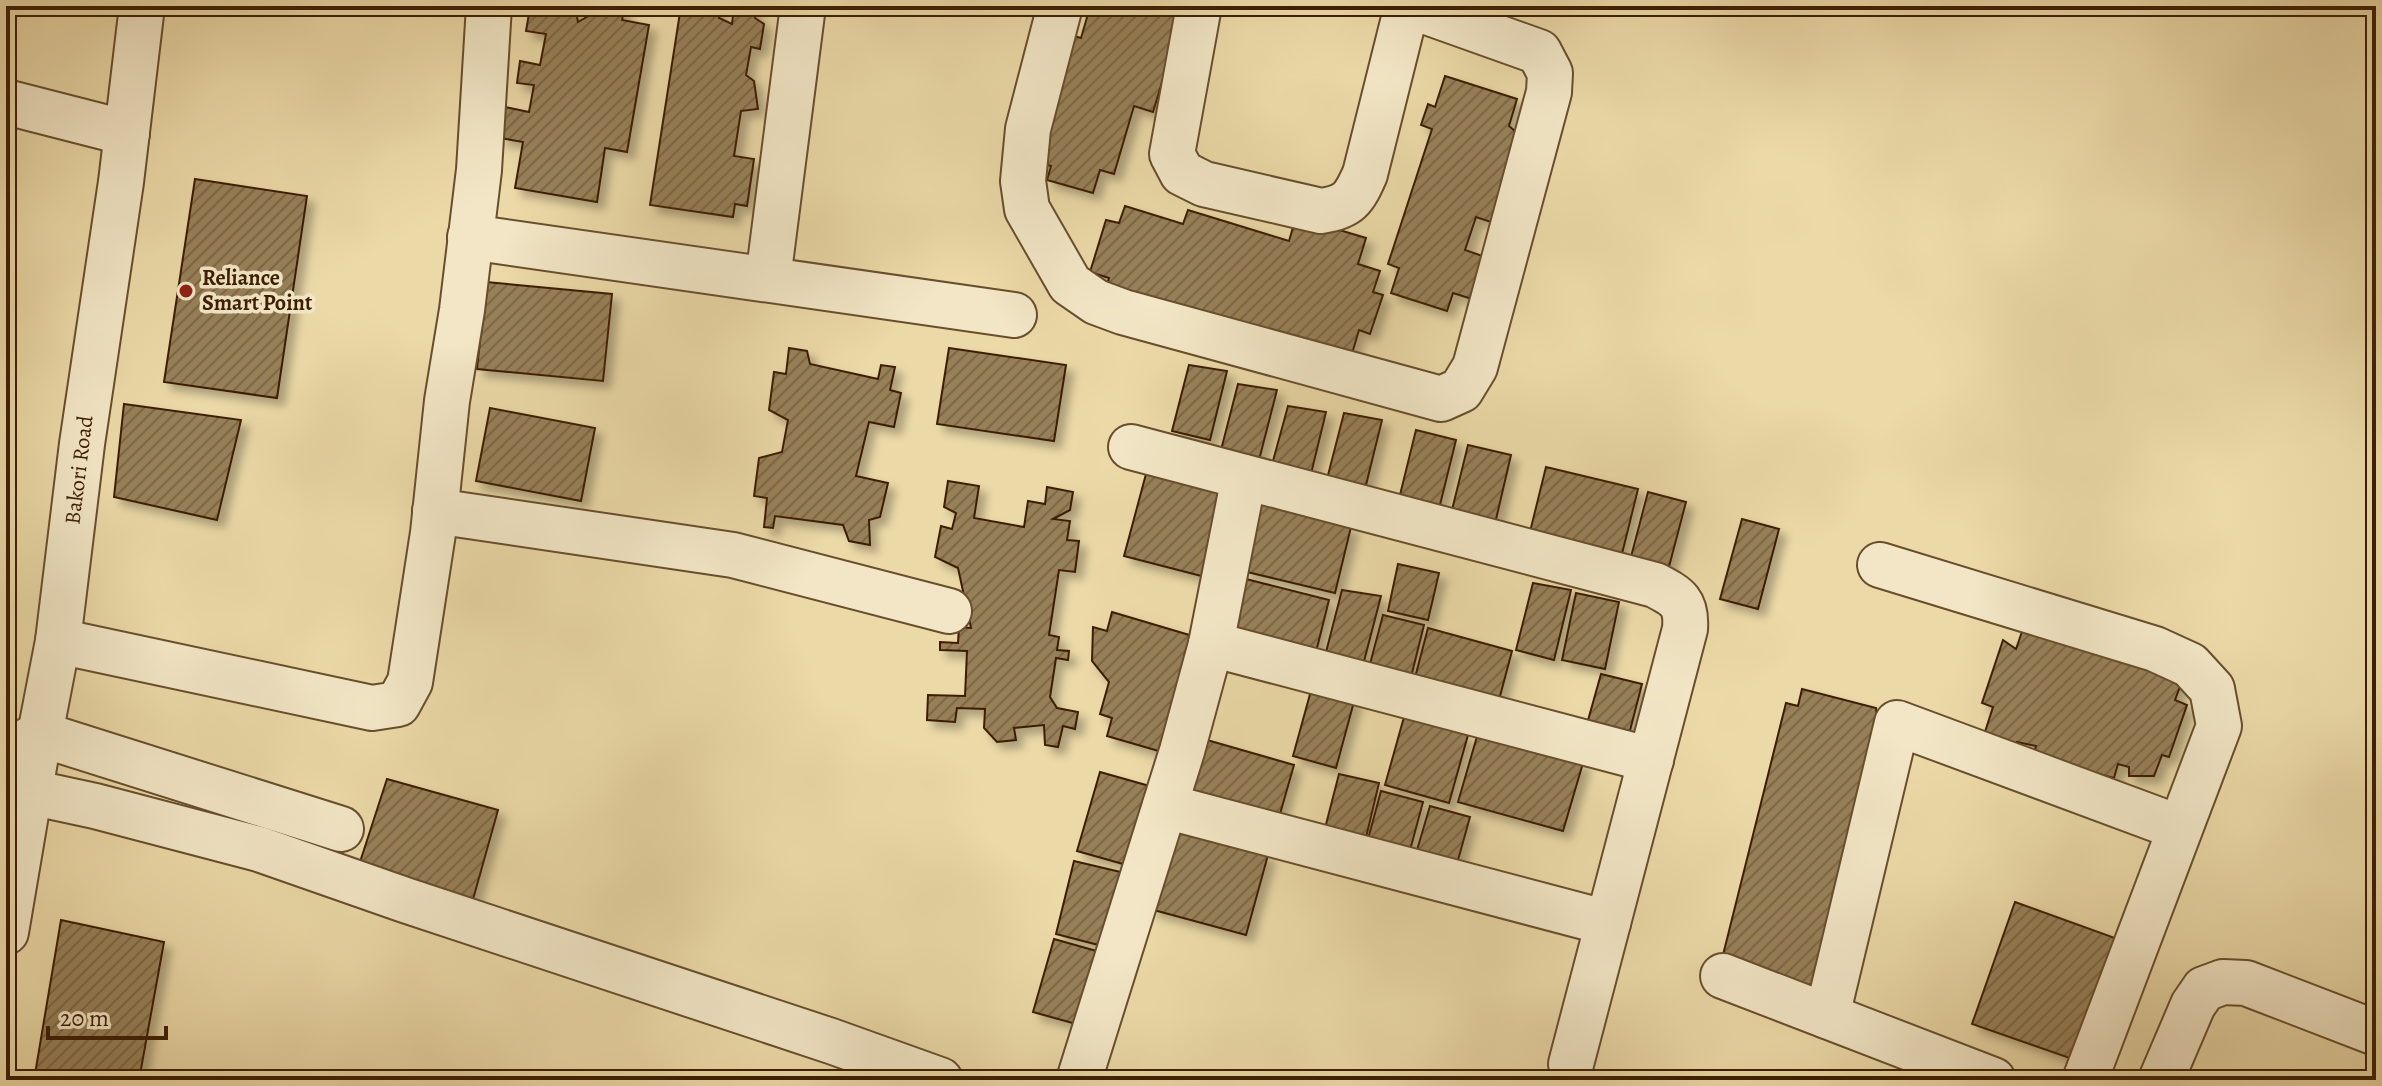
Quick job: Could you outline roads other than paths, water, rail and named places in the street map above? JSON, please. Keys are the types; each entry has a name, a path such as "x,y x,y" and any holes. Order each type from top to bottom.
{"street":[{"name":"Bakori Road","path":"6,932 30,792 23,743 58,641 142,6"},
{"path":"58,641 372,708 398,704 410,682 435,511 479,170 489,6"},
{"path":"768,279 803,6"},
{"path":"1060,6 1028,129 1023,181 1027,209 1070,284 1096,302 1123,312 1441,399 1461,390 1475,367 1549,92 1550,73 1539,52 1408,6 1356,195 1340,208 1321,211 1204,184 1182,173 1172,154 1199,6"},
{"path":"6,102 127,133"},
{"path":"470,237 1014,315"},
{"path":"1131,447 1655,585 1675,596 1686,612 1685,629 1571,1064"},
{"path":"1079,1080 1165,806 1211,644 1244,477"},
{"path":"435,511 733,555 949,611"},
{"path":"1880,565 2155,649 2190,665 2212,689 2219,726 2085,1080"},
{"path":"1211,644 1651,760"},
{"path":"1827,1016 1897,723 2180,828"},
{"path":"23,743 341,829"},
{"path":"30,792 259,849 940,1080"},
{"path":"1165,806 1608,923"},
{"path":"1723,976 1993,1080"},
{"path":"2161,1080 2193,1005 2204,989 2223,982 2246,983 2376,1033"}],"place":[{"name":"Reliance Smart Point","path":"186,291"}]}
